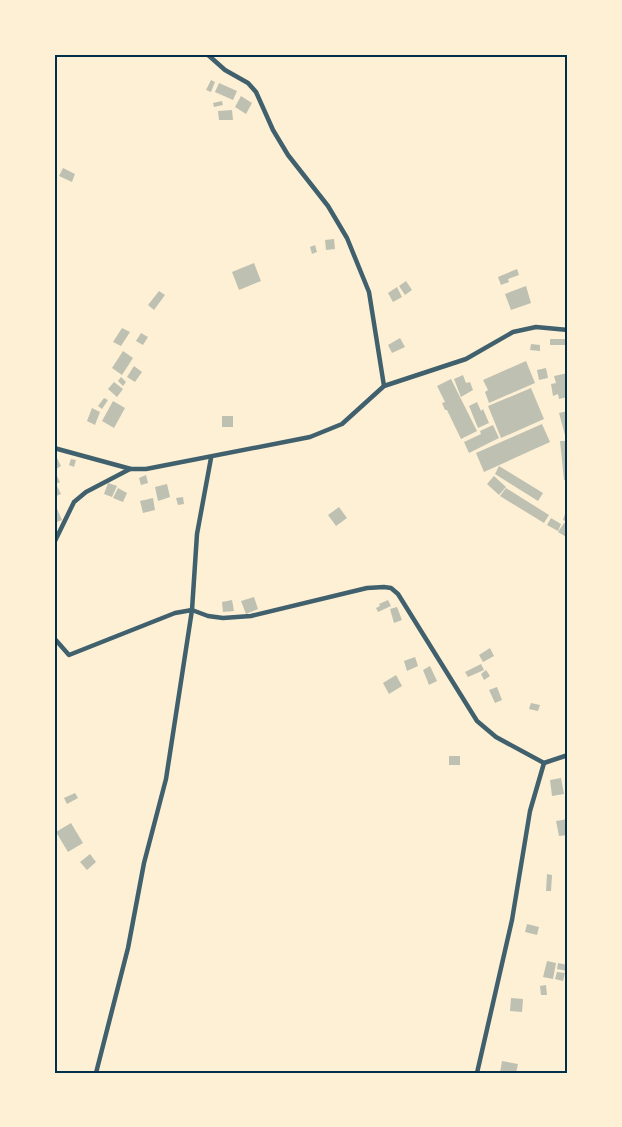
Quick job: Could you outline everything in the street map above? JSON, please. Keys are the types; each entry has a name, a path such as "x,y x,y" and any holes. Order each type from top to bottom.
{"street":[{"path":"207,54 225,70 248,83 256,92 273,130 288,155 328,206 347,238 369,292 384,386"},
{"path":"54,448 131,469 147,469 310,437 342,424 384,386 466,359 524,328 568,330"},
{"path":"96,1073 128,948 144,863 166,779 192,610 197,534 211,458"},
{"path":"54,543 74,502 86,492 131,469"},
{"path":"54,638 69,655 175,613 192,610 208,616 223,618 251,616 367,588 391,588 398,594 477,721 496,737 544,763 568,755"},
{"path":"477,1073 512,920 530,811 544,763"}],"building":[{"path":"211,80 215,82 211,92 206,90"},
{"path":"219,83 237,91 233,100 215,92"},
{"path":"241,96 252,103 246,114 235,107"},
{"path":"222,101 223,105 214,107 213,103"},
{"path":"232,110 233,120 219,120 218,111"},
{"path":"63,168 75,174 72,182 59,176"},
{"path":"334,239 335,249 326,250 325,240"},
{"path":"315,245 317,252 312,254 310,247"},
{"path":"254,263 261,281 239,290 232,272"},
{"path":"517,269 519,275 508,279 509,282 501,285 498,277"},
{"path":"406,281 412,290 405,295 399,286"},
{"path":"526,286 531,303 511,310 505,294"},
{"path":"397,287 402,297 393,302 388,293"},
{"path":"159,291 165,295 154,310 148,305"},
{"path":"122,328 130,332 121,346 113,342"},
{"path":"141,333 148,337 143,345 136,341"},
{"path":"400,338 405,347 392,353 388,345"},
{"path":"550,339 568,339 568,345 550,345"},
{"path":"531,344 540,345 540,351 530,350"},
{"path":"123,351 133,358 122,375 112,368"},
{"path":"526,361 535,383 489,403 485,392 488,390 483,380"},
{"path":"134,366 142,372 135,382 127,377"},
{"path":"546,368 548,378 539,380 537,370"},
{"path":"568,373 568,397 559,399 558,394 553,396 551,384 556,383 554,376"},
{"path":"463,375 466,383 470,382 473,390 461,397 454,379"},
{"path":"121,377 126,382 123,386 118,381"},
{"path":"451,379 477,431 461,439 445,410 442,403 445,402 437,386"},
{"path":"114,382 123,389 117,397 108,389"},
{"path":"531,388 544,419 501,438 488,406"},
{"path":"104,398 108,400 102,409 98,406"},
{"path":"113,401 125,408 114,428 102,421"},
{"path":"477,402 489,423 478,428 469,406"},
{"path":"92,408 100,412 95,425 87,421"},
{"path":"568,411 568,439 566,439 559,413"},
{"path":"222,416 233,416 233,427 222,427"},
{"path":"542,424 550,442 484,472 476,453"},
{"path":"493,425 499,438 469,453 464,442"},
{"path":"560,441 568,441 568,480 564,480"},
{"path":"57,458 61,466 56,469 54,460"},
{"path":"71,459 76,460 74,467 69,465"},
{"path":"499,466 543,493 538,501 495,474"},
{"path":"54,470 60,482 54,485"},
{"path":"146,475 148,483 141,485 139,478"},
{"path":"494,476 506,487 499,495 487,484"},
{"path":"108,483 117,486 112,497 104,494"},
{"path":"167,484 170,497 158,501 155,487"},
{"path":"57,486 61,494 54,497 54,488"},
{"path":"118,488 127,493 123,502 113,498"},
{"path":"506,488 549,515 544,523 500,496"},
{"path":"183,497 184,504 178,505 176,498"},
{"path":"153,498 155,510 143,513 140,501"},
{"path":"54,502 62,520 54,523"},
{"path":"339,507 347,518 336,526 328,515"},
{"path":"566,511 568,512 568,522 563,520"},
{"path":"551,518 561,524 558,531 547,525"},
{"path":"564,523 568,525 568,538 558,532"},
{"path":"254,597 258,609 246,614 241,601"},
{"path":"232,600 234,611 223,612 222,602"},
{"path":"388,600 391,606 378,612 376,608 380,606 379,604"},
{"path":"397,607 402,620 394,623 390,609"},
{"path":"490,648 494,656 483,662 479,655"},
{"path":"415,657 418,666 407,671 404,661"},
{"path":"481,664 484,670 468,677 465,672"},
{"path":"430,666 437,681 429,685 423,670"},
{"path":"486,670 490,676 484,680 481,674"},
{"path":"396,675 402,686 389,694 383,683"},
{"path":"497,687 502,700 495,703 489,690"},
{"path":"531,703 540,705 538,711 529,709"},
{"path":"449,756 460,756 460,765 449,765"},
{"path":"561,778 564,794 552,796 550,780"},
{"path":"75,793 78,798 67,804 64,798"},
{"path":"568,819 568,835 559,836 556,821"},
{"path":"71,823 83,843 68,852 56,832"},
{"path":"90,854 96,862 87,870 80,862"},
{"path":"547,874 552,875 551,891 546,891"},
{"path":"527,924 539,927 537,935 525,932"},
{"path":"547,961 556,963 553,979 543,977"},
{"path":"558,963 568,965 567,971 557,969"},
{"path":"557,972 565,973 563,981 555,979"},
{"path":"546,985 547,995 541,995 540,986"},
{"path":"511,998 523,999 522,1012 510,1011"},
{"path":"502,1061 518,1064 516,1073 500,1073"}]}
